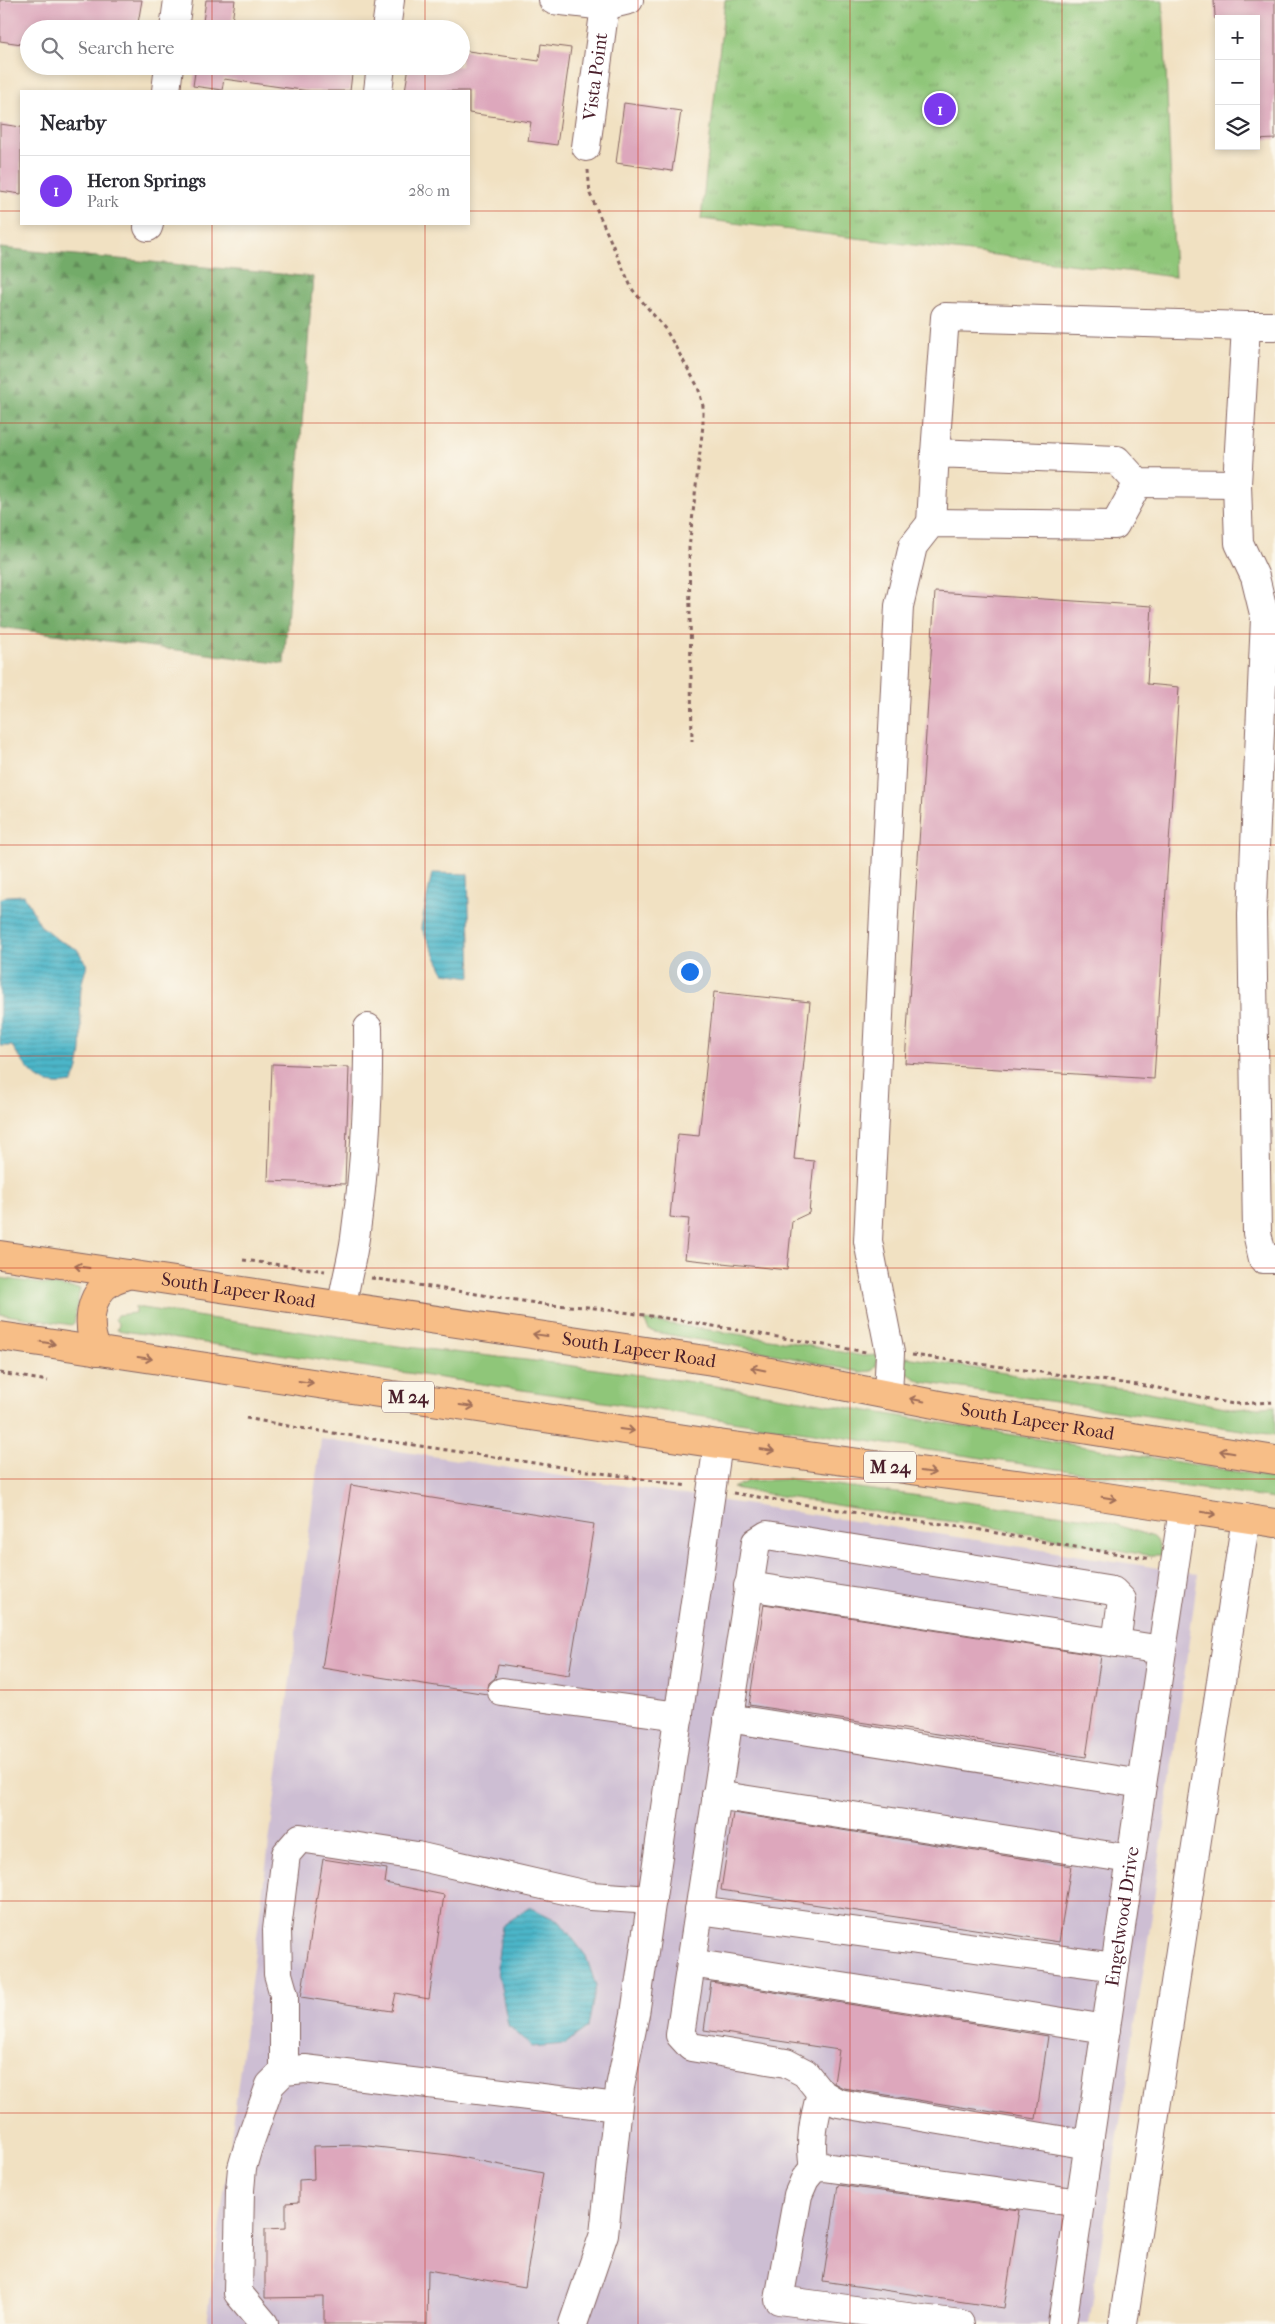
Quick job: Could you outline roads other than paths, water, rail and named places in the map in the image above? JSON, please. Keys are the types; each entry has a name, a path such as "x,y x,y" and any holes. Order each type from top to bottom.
{"main road":[{"name":"South Lapeer Road","path":"0,1255 719,1362 965,1410 1275,1460"},
{"path":"97,1351 90,1326 91,1312 96,1300 102,1290 111,1282 130,1274"},
{"name":"M 24","path":"0,1336 718,1444 1275,1523"}],"street":[{"path":"175,20 178,0"},
{"path":"387,20 390,0"},
{"path":"553,0 617,3"},
{"name":"Vista Point","path":"586,147 617,3"},
{"path":"166,90 168,75"},
{"path":"378,90 381,75"},
{"path":"888,1394 890,1353 868,1241 899,606 913,546 931,523 945,317 1275,326"},
{"path":"1246,326 1237,484 1239,543 1255,577 1265,618 1252,924 1257,1233 1263,1259 1275,1259"},
{"path":"935,454 1117,460 1138,483 1237,484"},
{"path":"931,523 1115,524 1138,483"},
{"path":"342,1306 355,1241 367,1121 368,1028"},
{"path":"573,2324 604,2234 617,2107 635,2014 718,1444"},
{"name":"Engelwood Drive","path":"1062,2324 1183,1509"},
{"path":"1123,2324 1246,1518"},
{"path":"1089,2145 838,2103 821,2093 805,2073 786,2063 691,2047 680,2036 756,1542 767,1536 777,1537 1113,1591 1122,1600 1116,1644"},
{"path":"748,1586 1162,1650"},
{"path":"502,1692 679,1716"},
{"path":"728,1718 1142,1784"},
{"path":"716,1795 1131,1859"},
{"path":"284,2071 284,1995 278,1974 277,1930 286,1854 300,1838 417,1856 591,1896 652,1900"},
{"path":"699,1910 1115,1967"},
{"path":"691,1963 1106,2029"},
{"path":"264,2324 238,2293 241,2175 248,2147 270,2085 284,2071 305,2069 617,2107"},
{"path":"814,2168 811,2151 812,2129 821,2093"},
{"path":"960,2324 779,2300 798,2195 804,2179 814,2168 824,2167 1080,2203"}],"water":[{"path":"432,873 468,874 471,977 444,973 421,927"},
{"path":"24,895 40,925 58,940 77,949 87,965 80,1000 80,1060 72,1083 60,1084 42,1081 24,1064 12,1046 0,1046 0,899 7,896"},
{"path":"530,1907 560,1922 586,1956 596,1986 588,2027 564,2044 532,2047 508,2025 497,1966 502,1926"}],"place":[{"name":"Heron Springs","path":"940,109"}]}
